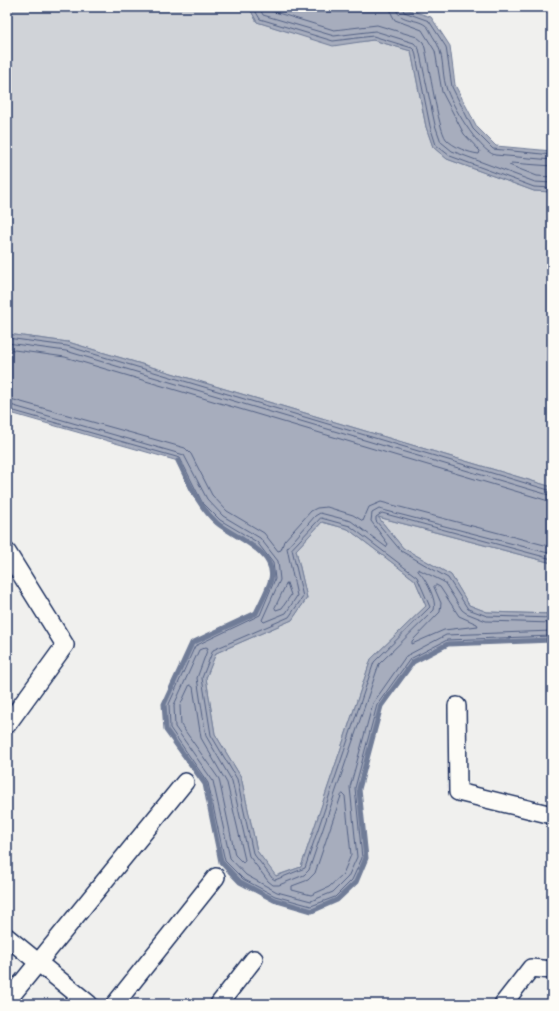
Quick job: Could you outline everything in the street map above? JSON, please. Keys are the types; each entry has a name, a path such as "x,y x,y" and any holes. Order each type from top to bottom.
{"street":[{"path":"7,552 65,645 7,725"},
{"path":"457,706 458,792 552,815"},
{"path":"7,1001 185,782"},
{"path":"115,1004 216,877"},
{"path":"7,937 89,1004"},
{"path":"219,1004 254,959"},
{"path":"503,1004 531,968 552,970"}],"shaded area":[{"path":"7,7 249,7 257,22 333,45 373,40 411,51 426,127 433,147 447,159 534,191 552,192 552,487 68,342 7,334"},
{"path":"378,517 552,563 552,614 487,612 469,605 451,575 403,548"},
{"path":"322,522 348,529 415,580 426,606 371,659 301,867 275,876 257,851 241,777 215,734 206,678 216,653 292,620 307,598 296,550"}],"water":[{"path":"249,7 403,8 431,17 450,46 455,85 477,127 496,146 552,151 552,192 534,191 447,159 433,147 426,127 411,51 373,40 333,46 257,22"},
{"path":"7,334 68,342 552,487 552,563 378,517 403,548 451,575 469,605 487,612 552,614 552,640 448,644 413,662 381,706 359,789 366,858 356,882 337,900 312,911 274,900 240,882 221,862 205,784 166,730 164,704 192,643 256,613 271,579 271,569 267,560 261,552 252,545 224,528 210,516 194,494 178,461 7,412","holes":["322,522 348,529 415,580 426,606 371,659 301,867 276,876 257,851 241,777 215,734 206,678 216,653 292,620 307,598 296,550"]}],"waterway":[{"path":"178,461 194,494 204,509 217,523 261,552 271,569 271,579 256,613 192,643 164,704 166,730 205,784 221,862 240,882 274,900 312,911 337,900 356,882 366,858 359,789 381,706 413,662 448,644 552,640"}]}
